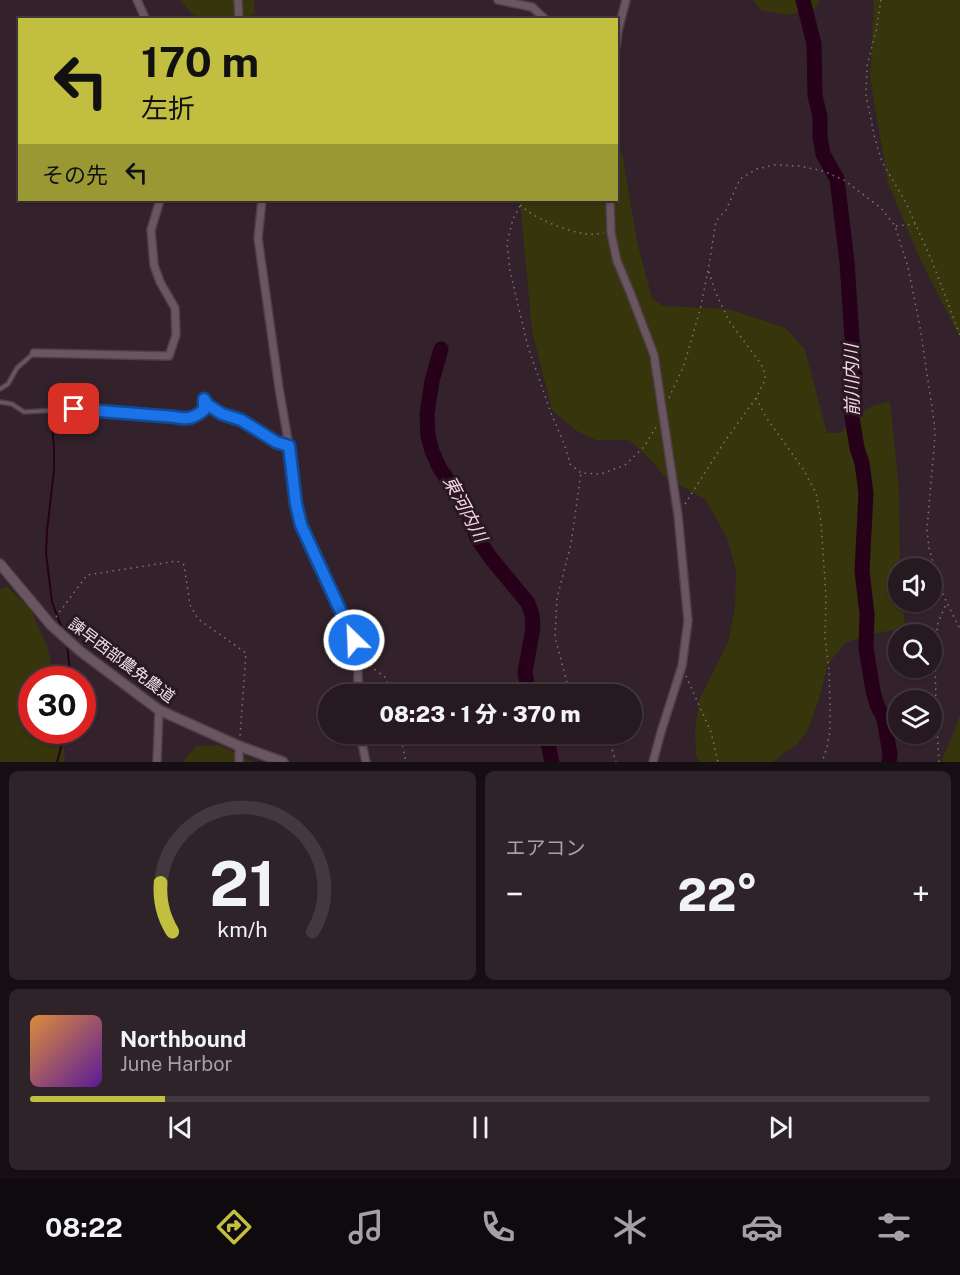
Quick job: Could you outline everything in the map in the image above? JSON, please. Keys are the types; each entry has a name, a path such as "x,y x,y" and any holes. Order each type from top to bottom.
{"street":[{"path":"137,0 145,18"},
{"path":"238,0 239,18"},
{"path":"498,0 532,8 544,18"},
{"path":"618,31 626,0"},
{"path":"34,353 170,356 176,335 175,308 160,282 154,265 151,230 160,201"},
{"path":"262,201 258,238 296,504 301,525 354,640 358,656 358,684"},
{"path":"610,201 611,233 616,261 654,355 678,515 688,621 682,666 653,762"},
{"name":"諫早西部農免農道","path":"0,564 51,625 80,651 159,710 239,746 283,762"},
{"path":"157,762 159,710"},
{"path":"362,744 366,762"},
{"path":"239,746 240,762"}],"lane":[{"path":"0,389 8,384 17,368 34,353"},
{"path":"0,402 12,404 24,412 74,409 175,417 185,420 196,417 204,410 204,399 208,405 222,414 241,420 276,442 289,446"}],"path":[{"path":"881,0 867,66 866,95 875,139 882,162 905,201 941,283 960,334"},
{"path":"663,410 684,365 708,271 716,221 726,210 740,179 757,169 774,165 800,166 823,171 844,180 881,208 895,226 908,267 920,327 934,422 935,436 927,529 929,548 946,603 960,629"},
{"path":"518,201 520,206 537,218 582,233 611,233"},
{"path":"520,206 513,219 507,243 510,271 528,347 551,413 566,446 570,464 581,473 601,474 625,465 644,447 656,428"},
{"path":"895,226 915,224"},
{"path":"678,515 725,441 756,398 765,380 761,364 729,321 708,271"},
{"path":"756,398 766,417 803,469 816,493 821,522 830,706 830,731 822,762"},
{"path":"567,684 555,637 557,598 571,544 581,473"},
{"path":"51,625 87,575 177,561 184,566 189,605 198,619 246,653 239,746"},
{"path":"939,762 935,643 938,623 946,603"},
{"path":"358,656 387,678 388,684"},
{"path":"682,666 711,732 718,762"},
{"path":"402,744 406,762"},
{"path":"610,744 616,762"}],"shaded area":[{"path":"180,0 254,0 255,13 247,18 200,18 193,15"},
{"path":"753,0 820,0 814,9 787,15 761,10"},
{"path":"874,0 960,0 960,338 920,259 888,183 870,79"},
{"path":"618,139 637,242 652,298 663,306 728,309 786,328 805,350 827,433 840,433 870,407 890,401 899,490 900,558 888,558 888,612 904,612 905,624 888,624 888,631 845,643 828,664 807,732 796,745 773,762 699,762 696,756 695,731 699,700 728,642 735,607 736,570 727,538 706,500 664,476 629,440 596,440 577,431 552,410 532,331 520,201 618,201"},
{"path":"7,587 30,608 47,646 52,666 18,666 18,744 63,744 64,762 0,762 0,589"},
{"path":"960,713 960,762 941,762 956,727"},
{"path":"219,745 253,762 183,762 196,746"}],"waterway":[{"name":"前川内川","path":"803,0 814,44 815,96 820,116 820,137 823,154 837,179 847,262 855,382 852,417 866,493 862,571 867,614 866,648 873,691 884,719 890,754 889,762"},
{"name":"東河内川","path":"441,349 432,381 427,414 428,436 440,469 467,509 477,538 528,603 533,628 525,672 527,684"},
{"path":"50,400 54,470 46,553 52,602 63,631"},
{"path":"67,645 69,666"},
{"path":"57,762 62,744"},
{"name":"東河内川","path":"548,744 552,762"}],"route":[{"path":"74,409 175,417 185,420 196,417 204,410 204,399 208,405 222,414 241,420 276,442 289,446 301,525 354,640"}]}
